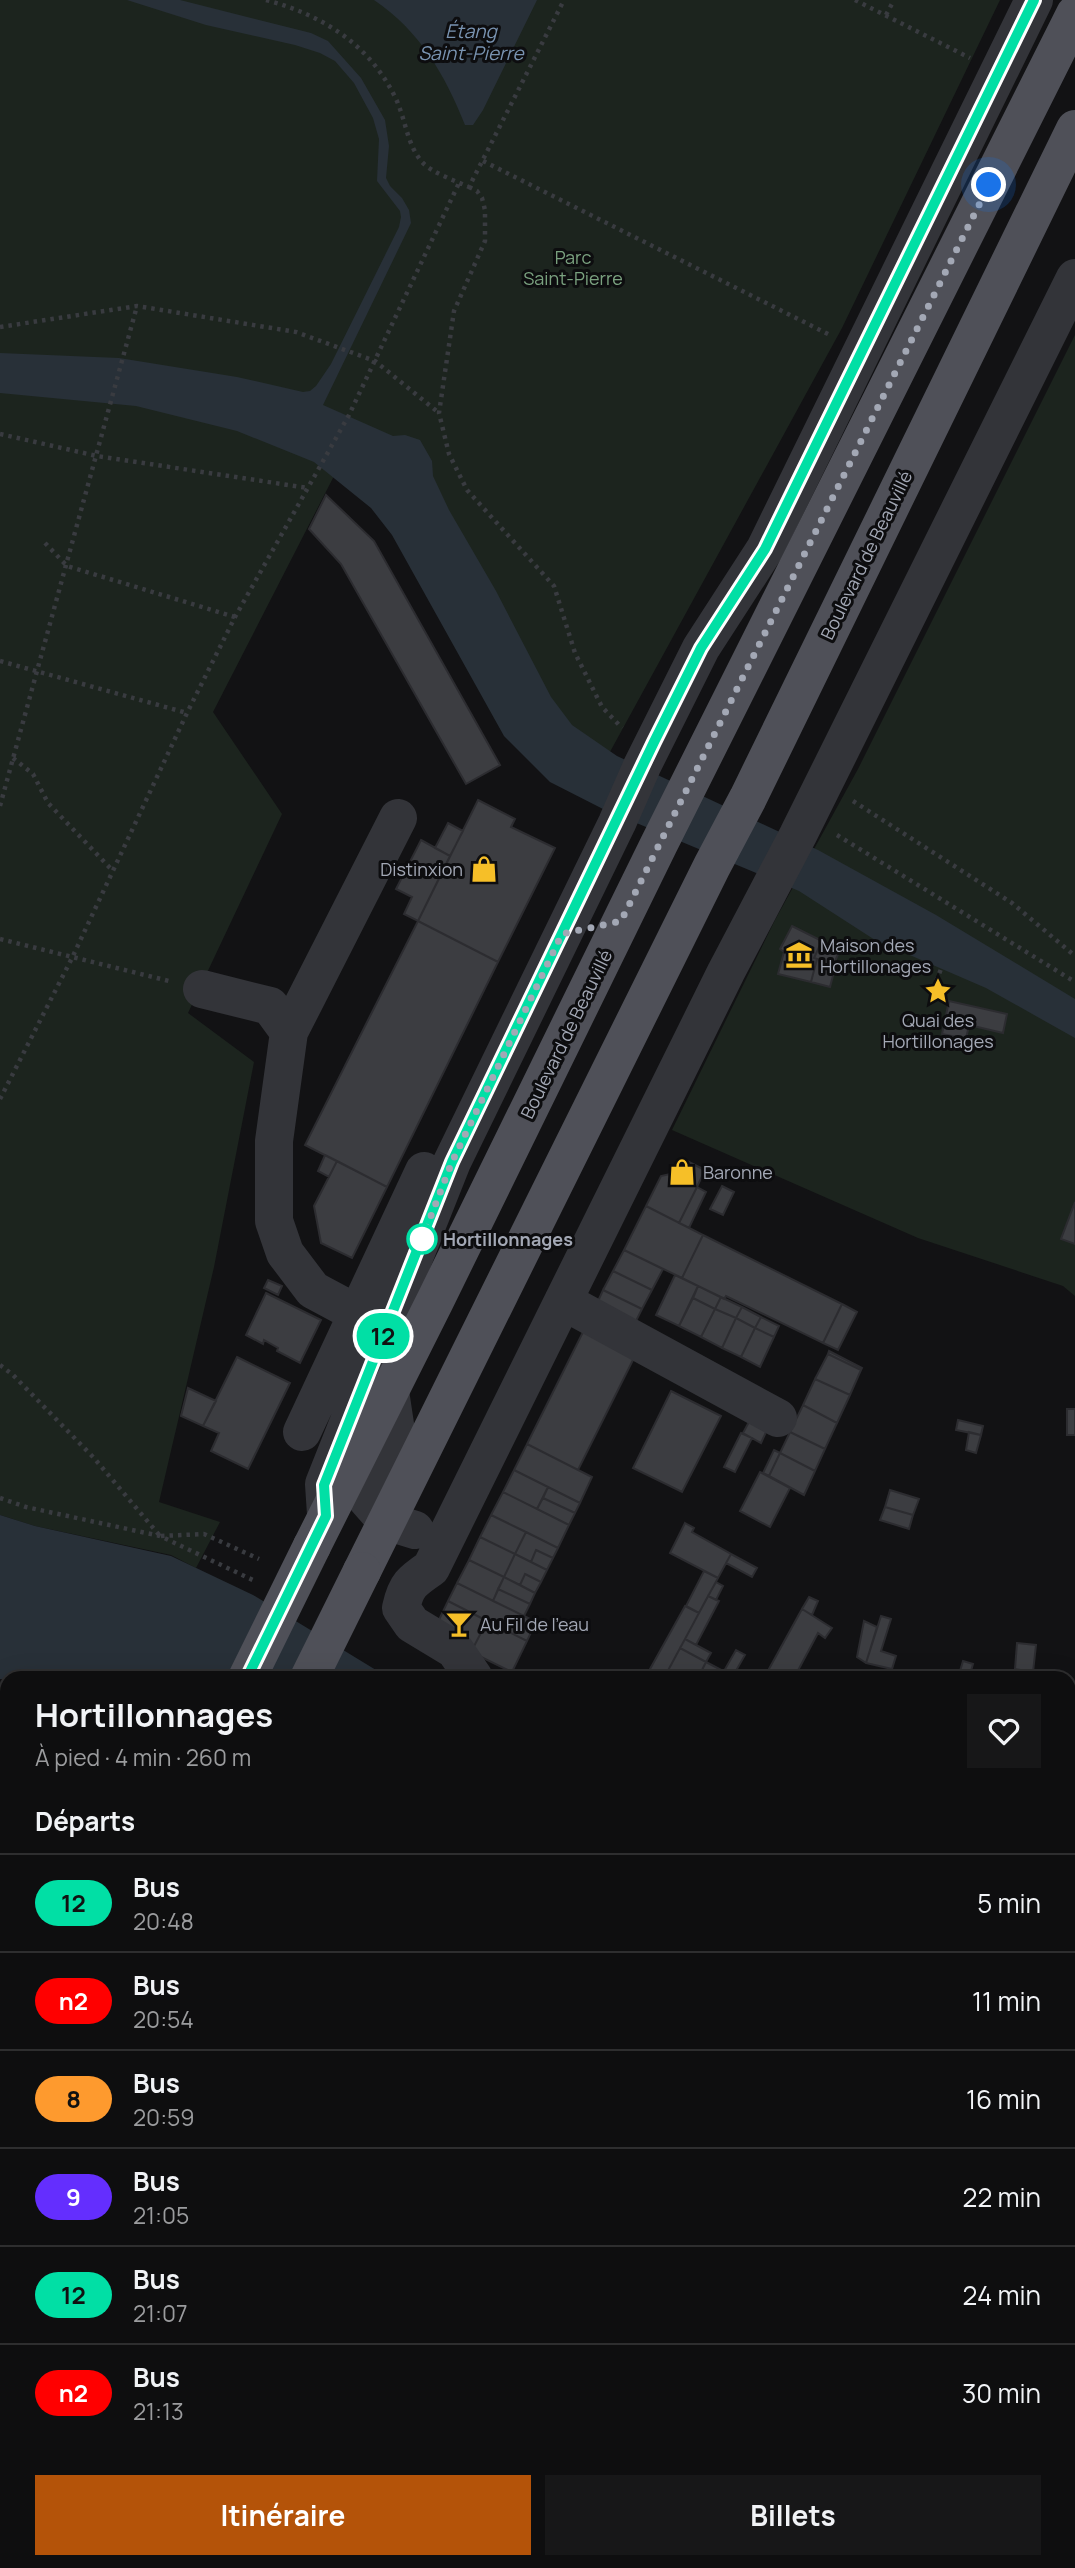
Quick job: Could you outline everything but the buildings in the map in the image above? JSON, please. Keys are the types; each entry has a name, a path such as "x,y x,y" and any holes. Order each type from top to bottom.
{"main road":[{"name":"Boulevard de Beauvillé","path":"250,1671 319,1531 377,1388 621,921 1075,14"},
{"name":"Boulevard de Beauvillé","path":"313,1671 398,1539 712,866 748,798 1075,129"}],"street":[{"path":"377,1388 452,1162 701,648 765,549 1034,0"},
{"name":"Boulevard de Beauvillé","path":"469,1671 455,1650 412,1624 401,1608 405,1590 431,1568 398,1539 563,1301 1075,278"},
{"path":"356,1313 313,1290 285,1253 274,1221 274,1141 289,1032 398,818"},
{"path":"302,1432 532,943 621,921"},
{"path":"202,989 270,1006 289,1032"},
{"path":"563,1301 778,1418"},
{"path":"356,1313 355,1358 377,1388 396,1431 364,1496 398,1539"}],"path":[{"path":"266,0 294,8 355,42 376,65 396,99 410,144 424,164 477,191 482,198 485,210 485,241 454,311 439,412 449,454 467,490 554,586 575,653 602,707 622,727"},
{"path":"470,187 564,0"},
{"path":"855,0 961,54"},
{"path":"886,15 894,0"},
{"path":"482,161 844,342"},
{"path":"0,1100 72,958 235,617 355,402 459,183"},
{"path":"0,327 137,306 296,332 374,361 439,412"},
{"path":"0,806 137,306"},
{"path":"0,434 97,456 308,488"},
{"path":"45,542 66,566 235,617"},
{"path":"0,662 187,713"},
{"path":"13,758 33,774 48,803 113,871"},
{"path":"821,786 848,798 1012,903 1075,956"},
{"path":"836,835 1075,982"},
{"path":"0,939 202,989"},
{"path":"933,989 941,969"},
{"path":"0,1365 94,1458 160,1536"},
{"path":"0,1498 26,1507 160,1536 204,1535 259,1559"}],"green space":[{"name":"Parc Saint-Pierre","path":"0,0 1000,0 842,328 605,761 550,724 354,437 213,712 282,814 188,1013 254,1062 214,1267 159,1502 220,1522 196,1568 171,1555 35,1526 0,1515"},
{"path":"1075,335 1075,1296 1063,1286 918,1238 672,1130 775,920 858,769"}],"water":[{"path":"127,0 180,0 311,33 328,41 361,78 385,120 389,146 386,178 409,210 411,223 323,405 393,436 405,435 420,440 432,461 433,476 449,510 496,591 551,697 572,725 617,756 818,850 936,915 1075,999 1075,1038 986,988 875,940 799,891 603,809 550,782 504,736 392,535 371,508 314,462 237,431 136,406 0,393 0,353 119,358 237,377 303,392 310,391 331,364 399,227 400,211 377,181 379,139 373,118 354,83 335,61 295,45 206,25"},
{"name":"Étang Saint-Pierre","path":"374,0 537,0 483,110 473,125 465,125 449,89 429,55 405,26"},
{"path":"0,1515 35,1526 171,1556 253,1595 378,1671 0,1671"}],"bus line":[{"name":"12","path":"250,1671 326,1516 324,1485 452,1162 701,648 765,549 1034,0"}],"place":[{"name":"Distinxion","path":"484,869"},
{"name":"Maison des Hortillonages","path":"799,955"},
{"name":"Quai des Hortillonages","path":"938,991"},
{"name":"Baronne","path":"682,1172"},
{"name":"Hortillonnages","path":"422,1239"},
{"name":"Au Fil de l'eau","path":"459,1624"}],"route":[{"path":"422,1239 452,1162 562,934 621,921 989,185"}]}
